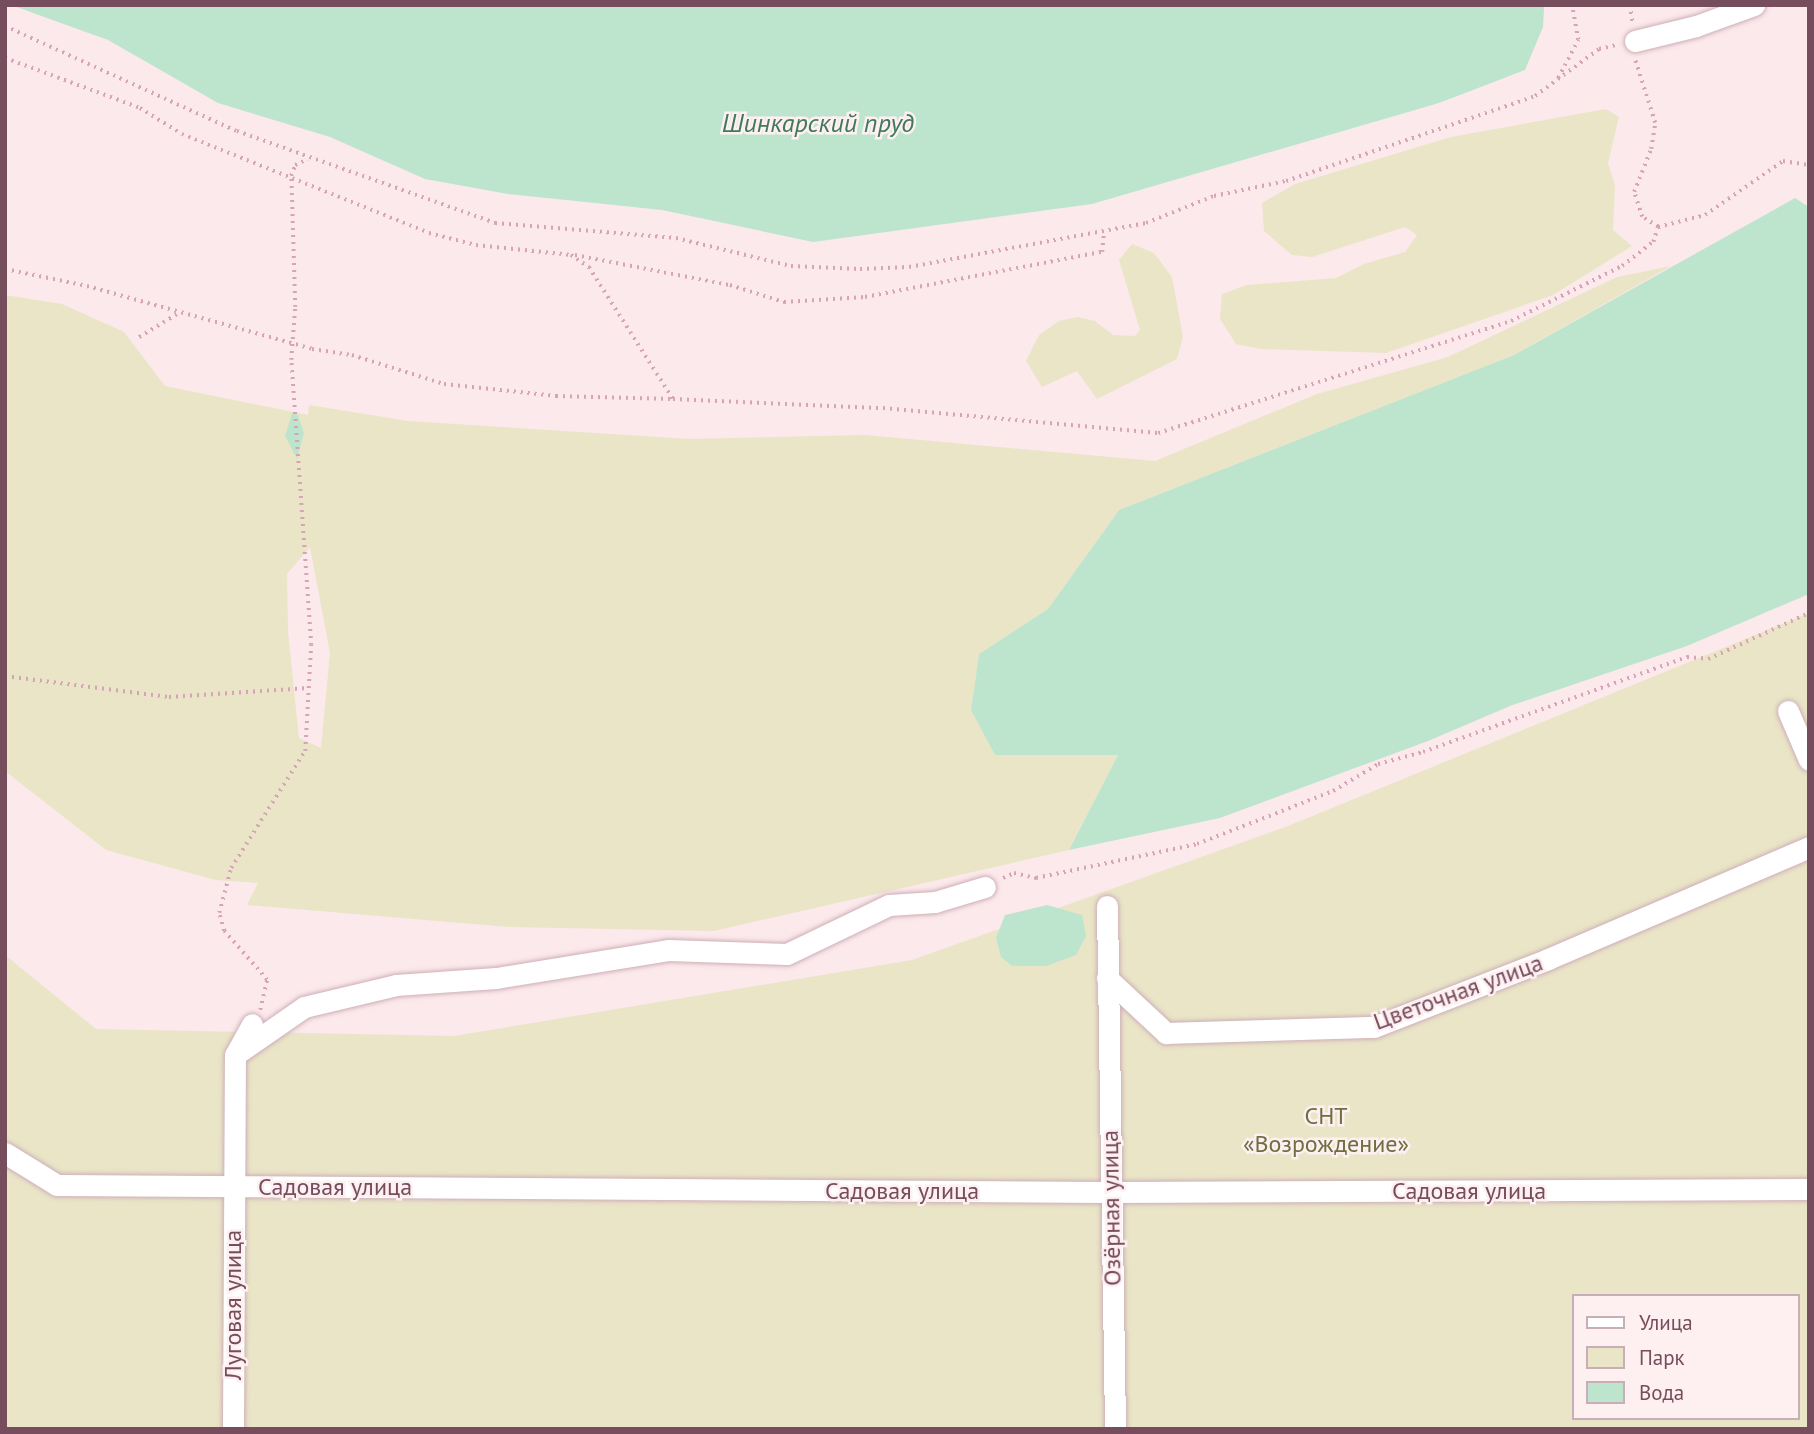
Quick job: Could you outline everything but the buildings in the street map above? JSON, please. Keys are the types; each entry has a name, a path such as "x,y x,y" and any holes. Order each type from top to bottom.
{"street":[{"path":"1635,41 1696,26 1755,5"},
{"path":"1788,711 1809,760"},
{"name":"Цветочная улица","path":"1107,983 1166,1033 1374,1027 1548,959 1809,847"},
{"path":"235,1055 304,1007 396,985 496,978 668,950 787,954 889,905 935,902 985,887"},
{"name":"Озёрная улица","path":"1107,906 1115,1429"},
{"path":"235,1055 253,1024"},
{"name":"Луговая улица","path":"233,1429 235,1055"},
{"name":"Садовая улица","path":"5,1153 57,1185 1110,1192 1809,1189"}],"path":[{"path":"1557,80 1578,40 1572,5"},
{"path":"1630,5 1636,71 1655,123 1651,149 1633,192 1642,218 1658,227 1705,215 1783,160 1809,165"},
{"path":"5,26 237,131 309,159 495,223 676,238 791,265 909,267 1104,231 1176,214 1214,197 1286,181 1535,96 1599,49 1635,41"},
{"path":"5,58 140,108 182,134 429,233 475,245 571,255 730,285 784,302 865,297 1102,252 1104,231"},
{"path":"253,1024 265,1002 267,980 224,932 219,913 231,868 305,751 311,645 293,341 291,176 295,165 309,159"},
{"path":"5,269 87,286 177,314 293,341 443,384 556,396 883,408 1158,433 1511,321 1622,266 1653,242 1658,227"},
{"path":"571,255 589,267 673,399"},
{"path":"139,337 177,314"},
{"path":"985,887 1014,873 1036,878 1197,844 1333,791 1378,764 1431,749 1687,657 1709,659 1809,613"},
{"path":"5,676 169,696 308,688"}],"green space":[{"path":"1606,109 1619,117 1608,163 1615,186 1613,230 1632,246 1553,295 1386,353 1260,349 1236,344 1220,319 1222,294 1247,285 1336,278 1364,264 1405,252 1417,235 1405,227 1312,257 1292,255 1264,231 1262,203 1295,184 1451,137"},
{"path":"1132,244 1154,253 1172,277 1183,337 1177,359 1097,399 1077,371 1042,387 1026,361 1039,335 1059,321 1078,317 1095,321 1113,335 1135,336 1140,330 1119,260"},
{"path":"1671,266 1514,355 1119,510 1048,609 979,654 971,710 1118,755 1069,850 714,931 509,927 247,905 258,883 216,880 106,850 5,771 5,295 62,304 124,332 165,386 308,415 309,405 408,421 690,439 865,435 1155,461 1317,394 1448,357 1617,277","holes":["310,547 330,653 321,748 299,738 288,632 287,574"]},
{"name":"СНТ «Возрождение»","path":"1809,613 1809,1429 5,1429 5,955 96,1029 454,1036 912,960 1288,826"}],"water":[{"name":"Шинкарский пруд","path":"11,5 1543,5 1544,9 1543,27 1525,70 1439,103 1092,204 813,242 662,210 508,194 425,179 330,137 218,103 108,40"},
{"path":"1795,198 1809,207 1809,594 1687,646 1510,706 1428,741 1220,818 1069,850 1118,755 995,755 971,710 979,654 1048,609 1119,510 1514,355"},
{"path":"292,413 298,415 304,433 297,459 285,436"},
{"path":"1047,905 1082,915 1086,936 1076,955 1046,966 1012,966 1001,957 996,938 1005,915"}]}
